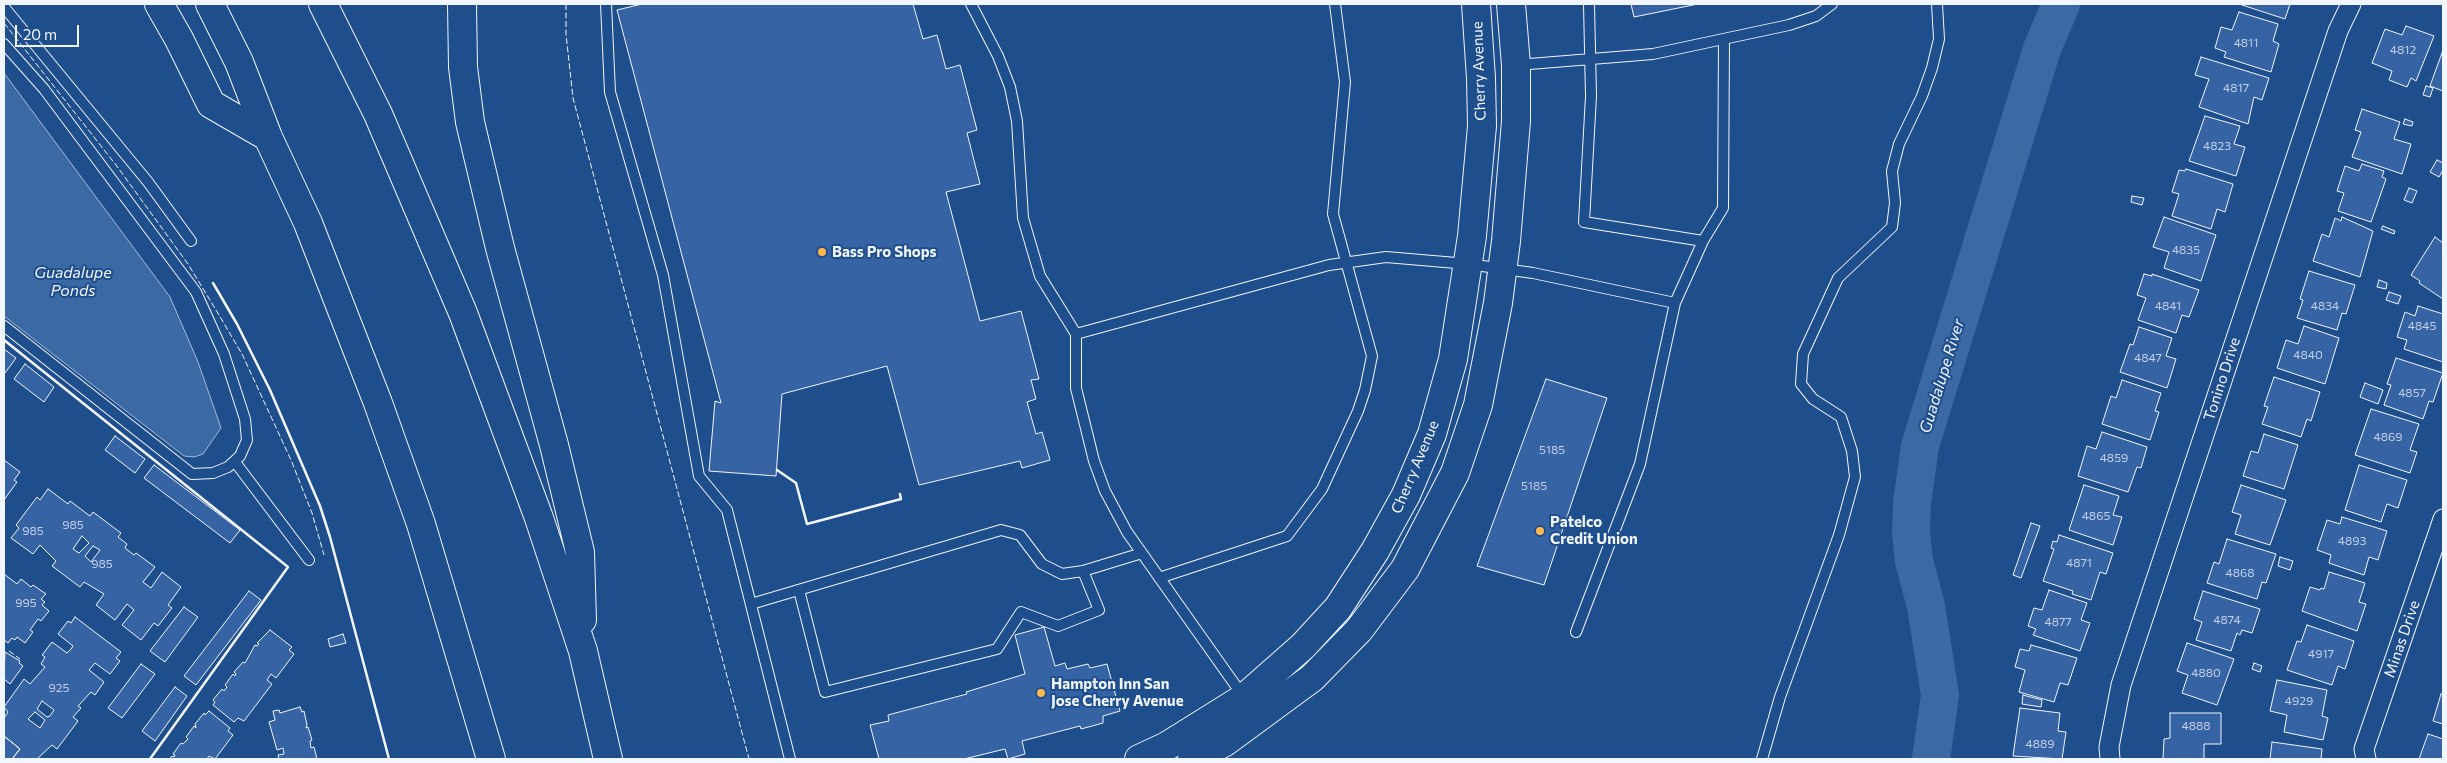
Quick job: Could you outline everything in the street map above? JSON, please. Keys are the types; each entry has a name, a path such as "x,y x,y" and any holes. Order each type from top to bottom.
{"main road":[{"path":"159,4 179,39 211,104 268,136"},
{"path":"210,4 239,62 268,136 312,232 418,514 491,759"},
{"path":"323,4 378,114 463,313 539,518 583,652 608,759"},
{"path":"462,4 462,67 470,122 500,248 554,445 580,552 583,652"},
{"name":"Cherry Avenue","path":"1192,759 1225,742 1303,646 1338,608 1375,551 1406,494 1432,434 1453,359 1468,264 1482,126 1482,78 1476,4"},
{"name":"Cherry Avenue","path":"1140,759 1252,708 1312,678 1359,630 1405,569 1454,473 1478,405 1503,268 1516,121 1516,65 1511,4"}],"street":[{"name":"Tonino Drive","path":"2110,759 2110,747 2121,685 2338,31 2350,4"},
{"name":"Minas Drive","path":"2366,759 2364,749 2443,519"}],"lane":[{"path":"606,4 610,92 663,275 700,476 727,510 790,759"},
{"path":"971,4 998,56 1010,87 1017,122 1024,218 1040,276 1076,334 1076,388 1094,461 1105,491 1122,524 1252,708"},
{"path":"1159,578 1287,536 1322,489 1358,411 1365,390 1372,356 1362,313 1345,262 1333,214 1345,82 1335,4"},
{"path":"1589,4 1591,96 1584,222 1703,241"},
{"path":"1516,65 1653,54 1789,25 1816,16 1832,4"},
{"path":"1762,759 1780,697 1839,535 1855,477 1852,451 1841,417 1813,399 1800,384 1803,354 1838,278 1892,227 1895,203 1892,171 1899,144 1922,96 1932,68 1938,39 1937,4"},
{"path":"4,7 148,182 191,241"},
{"path":"1576,632 1640,464 1675,303 1703,241 1723,208 1724,39"},
{"path":"4,44 44,88 196,292 224,354 246,420 247,440 235,462 213,472 192,474 4,326"},
{"path":"1076,334 1345,262 1386,257 1503,268 1675,303"},
{"path":"235,462 309,560"},
{"path":"751,604 1001,530 1020,535 1042,564 1062,574 1083,571 1142,553"},
{"path":"799,590 825,692 997,648 1020,612 1058,626 1099,610 1083,571"}],"water":[{"name":"Guadalupe Ponds","path":"4,73 170,297 198,362 221,428 203,454 194,457 184,456 4,316"}],"building":[{"name":"Bass Pro Shops","path":"642,4 913,4 923,39 937,35 946,69 960,65 977,130 967,133 980,184 946,192 980,321 1021,311 1039,379 1031,380 1036,399 1027,402 1036,434 1042,432 1050,460 1022,468 1020,461 919,485 887,366 782,394 776,476 709,471 715,401 721,403 617,10"},
{"path":"1631,4 1698,4 1634,17"},
{"path":"2239,4 2290,4 2285,19"},
{"path":"2239,12 2278,24 2273,41 2279,44 2271,72 2224,57 2226,52 2215,48 2221,27 2232,30"},
{"path":"2406,26 2434,36 2416,81 2411,78 2407,87 2389,80 2392,71 2372,63 2385,29 2402,35"},
{"path":"2443,50 2443,91 2430,86"},
{"path":"2201,57 2269,78 2262,100 2254,97 2248,124 2199,107 2209,79 2195,75"},
{"path":"2426,86 2433,88 2430,97 2423,95"},
{"path":"2362,109 2400,122 2394,139 2411,144 2402,174 2352,157 2361,132 2355,130"},
{"path":"2205,116 2240,126 2234,144 2245,147 2236,176 2189,161"},
{"path":"2405,119 2413,122 2412,126 2403,124"},
{"path":"2437,160 2443,163 2443,170 2439,177 2430,172"},
{"path":"2362,164 2384,171 2382,177 2386,179 2371,222 2338,211 2344,193 2337,191 2345,166 2359,171"},
{"path":"2186,169 2233,184 2225,212 2217,209 2211,229 2172,216 2179,194 2172,192 2179,170 2185,171"},
{"path":"2409,188 2417,191 2412,203 2404,200"},
{"path":"2132,196 2144,198 2142,205 2131,202"},
{"path":"2164,217 2216,235 2201,281 2164,268 2169,252 2153,247"},
{"path":"2342,217 2373,231 2360,277 2313,261 2322,234 2329,237 2335,218 2341,221"},
{"path":"2383,226 2395,231 2394,234 2381,229"},
{"path":"2435,237 2443,243 2443,299 2419,283 2420,281 2411,275"},
{"path":"2309,271 2355,285 2346,314 2342,313 2337,330 2297,318 2303,300 2300,299"},
{"path":"2144,274 2152,276 2152,274 2199,290 2189,317 2182,315 2176,333 2138,320 2146,298 2137,295"},
{"path":"2379,280 2387,283 2386,289 2377,287"},
{"path":"2389,292 2401,296 2398,304 2386,300"},
{"path":"2418,306 2443,314 2443,362 2404,349 2407,340 2397,337 2405,312 2415,316"},
{"path":"2304,326 2339,338 2325,384 2277,368 2286,340 2298,344"},
{"path":"2139,327 2172,338 2166,356 2176,359 2167,388 2120,372 2130,344 2133,345"},
{"path":"4,349 16,358 5,373 4,371"},
{"path":"2396,358 2443,373 2433,402 2429,401 2423,419 2384,405 2391,385 2387,384"},
{"path":"25,364 54,387 44,402 14,379"},
{"path":"2274,377 2320,392 2311,421 2307,419 2301,437 2262,424 2268,407 2264,406"},
{"path":"1546,379 1607,398 1544,585 1477,566"},
{"path":"2122,380 2161,393 2155,411 2159,412 2150,440 2102,424 2111,396 2116,398"},
{"path":"2365,383 2383,390 2378,404 2360,397"},
{"path":"2371,409 2419,424 2410,450 2417,452 2410,473 2355,455"},
{"path":"2102,432 2147,447 2141,468 2137,467 2128,492 2078,476 2087,446 2096,449"},
{"path":"2264,434 2298,445 2284,489 2243,476 2251,451 2258,453"},
{"path":"115,436 145,459 135,473 105,450"},
{"path":"4,460 20,472 14,480 17,482 4,500"},
{"path":"154,465 240,530 230,543 144,478"},
{"path":"2359,465 2407,480 2398,508 2387,504 2381,522 2345,510"},
{"path":"2084,485 2119,496 2113,515 2122,517 2113,545 2069,530"},
{"path":"2241,485 2286,500 2270,545 2235,534 2241,515 2232,512"},
{"path":"48,489 68,504 70,501 90,516 93,512 121,533 118,537 127,544 125,548 134,555 136,553 155,567 143,582 151,588 162,572 181,587 168,605 172,608 158,626 154,623 141,640 122,625 134,610 127,604 115,620 96,605 104,594 84,582 80,587 52,566 56,561 40,545 33,554 11,538 19,528 16,525 37,497 40,500","holes":["82,536 89,543 79,553 73,549","93,546 100,550 91,562 85,556"]},
{"path":"2342,517 2387,531 2378,560 2369,557 2364,575 2329,563 2331,555 2317,550 2327,520 2340,524"},
{"path":"2031,523 2040,526 2021,578 2013,575"},
{"path":"2059,535 2113,553 2106,574 2100,572 2091,600 2072,594 2073,591 2043,581 2054,549 2051,548 2053,541 2057,542"},
{"path":"2227,539 2276,554 2266,583 2262,582 2257,599 2207,583 2214,562 2219,564"},
{"path":"2280,557 2293,561 2290,570 2278,566"},
{"path":"2329,572 2365,583 2359,602 2366,604 2357,631 2302,611 2310,587 2320,590 2321,588 2324,589"},
{"path":"4,574 17,584 21,579 31,587 33,585 46,594 41,599 45,602 42,605 49,611 41,621 38,619 30,630 33,632 25,643 17,637 15,640 12,638 8,643 4,640"},
{"path":"2049,590 2087,603 2081,620 2090,623 2080,651 2033,635 2036,629 2028,626 2034,608 2042,610"},
{"path":"249,591 261,600 196,685 184,676"},
{"path":"2203,591 2260,609 2252,633 2242,630 2240,635 2237,633 2231,651 2196,640 2202,622 2194,619"},
{"path":"184,607 198,617 165,662 150,651"},
{"path":"75,617 121,652 116,658 120,661 110,674 95,663 89,670 104,682 95,695 91,692 78,706 81,708 73,717 78,721 57,749 52,745 37,759 12,759 20,749 4,736 4,718 8,712 4,707 24,679 30,684 45,667 41,664 45,657 42,655 52,642 67,653 71,649 73,646 58,634 68,621 71,623","holes":["42,701 54,710 50,716 47,717 37,709","35,712 45,720 40,728 28,719"]},
{"path":"2307,625 2354,641 2345,669 2338,666 2332,685 2287,670 2297,641 2301,642"},
{"name":"Hampton Inn San Jose Cherry Avenue","path":"1044,627 1055,666 1065,663 1067,669 1088,664 1090,668 1107,664 1120,711 1103,716 1103,723 1081,729 1080,726 1022,741 1025,754 1008,759 1005,749 964,759 879,759 870,725 889,721 888,715 967,694 966,692 1025,674 1015,635"},
{"path":"270,630 292,647 289,650 294,654 276,678 271,674 267,680 272,684 244,721 238,718 234,722 213,705 215,702 213,700 222,689 224,691 227,687 225,685 233,674 235,676 234,672 243,662 245,663 255,645 259,644 257,643"},
{"path":"343,634 346,643 330,647 328,639"},
{"path":"2187,643 2234,659 2217,705 2182,693 2188,675 2177,671"},
{"path":"2031,645 2077,658 2068,685 2060,683 2054,702 2019,692 2025,670 2015,667 2020,649 2029,651"},
{"path":"5,652 20,661 19,663 23,666 10,684 4,679"},
{"path":"2254,663 2262,666 2260,672 2252,669"},
{"path":"141,664 155,674 122,718 108,708"},
{"path":"2277,680 2327,690 2322,716 2328,718 2323,740 2284,732 2287,715 2270,711"},
{"path":"175,687 187,696 155,741 142,731"},
{"path":"2441,694 2443,694 2443,724 2433,721"},
{"path":"2023,695 2042,700 2041,707 2022,704"},
{"path":"300,707 302,712 304,711 306,728 308,727 312,740 310,741 311,748 314,747 317,759 279,759 278,755 284,754 283,748 277,750 269,722 275,720 273,711 279,710 280,713"},
{"path":"2020,708 2060,713 2058,731 2066,732 2062,759 2013,756"},
{"path":"209,711 230,728 228,731 233,735 215,759 209,756 207,759 169,759 172,756 174,757 175,755 173,754 181,743 183,744 188,739 186,737 194,726 196,728 195,724 204,713 205,715"},
{"path":"2170,713 2221,713 2221,744 2204,744 2204,759 2163,759 2164,739 2170,738"},
{"path":"2428,734 2443,739 2443,759 2419,759"},
{"path":"4,736 20,749 12,759 4,759"},
{"path":"2272,742 2322,749 2321,759 2270,759"}],"waterway":[{"name":"Guadalupe River","path":"1931,759 1940,695 1926,606 1914,561 1911,532 1912,503 1920,446 2042,49 2061,4"}],"fence":[{"path":"566,4 566,34 573,98 749,759"},
{"path":"4,23 116,165 188,264 216,310 242,354 291,460 312,513 324,555"},
{"path":"9,651 20,659"}],"wall":[{"path":"213,283 237,324 270,390 320,506 389,759"},
{"path":"4,340 288,567 150,759"},
{"path":"777,470 796,483 807,524 901,499 900,494"}],"place":[{"name":"Bass Pro Shops","path":"822,252"},
{"name":"Patelco Credit Union","path":"1540,531"},
{"name":"Hampton Inn San Jose Cherry Avenue","path":"1041,693"}]}
